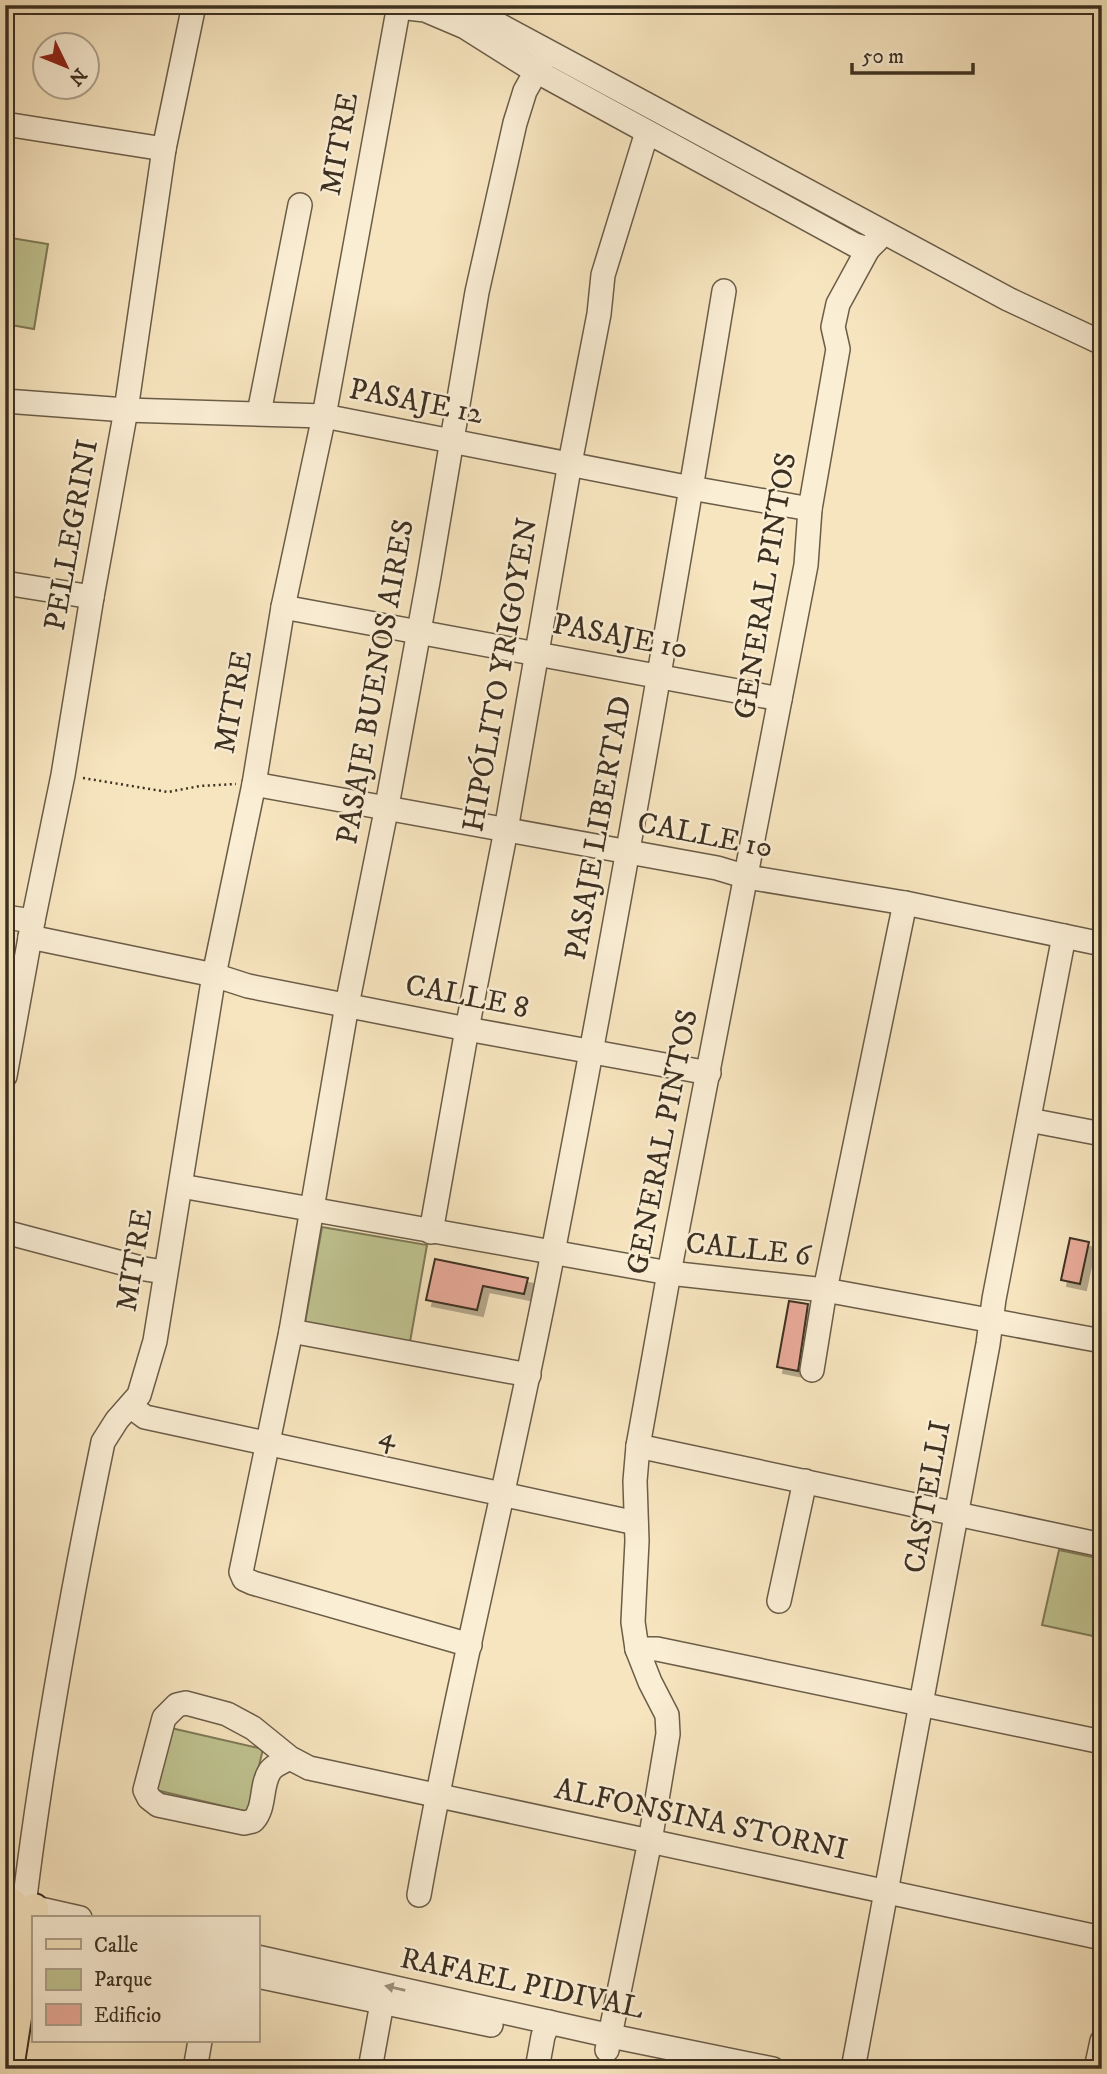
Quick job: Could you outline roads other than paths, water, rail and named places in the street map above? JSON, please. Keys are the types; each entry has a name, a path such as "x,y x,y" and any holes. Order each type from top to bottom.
{"main road":[{"path":"5,1955 19,1915"},
{"path":"9,2069 19,1915"}],"street":[{"name":"PELLEGRINI","path":"5,1076 31,929 63,775 126,410 164,149 194,5"},
{"path":"462,5 648,132 855,245 868,249"},
{"path":"399,6 425,10 447,18 542,62 884,233 1007,299 1102,343"},
{"name":"MITRE","path":"19,1915 54,1701 103,1442 143,1387 150,1362 214,975 254,783 284,607 324,416 399,6"},
{"name":"PASAJE BUENOS AIRES","path":"470,1645 244,1580 241,1572 291,1331 346,1005 387,806 477,292 515,123 525,91 542,62"},
{"path":"5,124 164,149"},
{"name":"HIPÓLITO YRIGOYEN","path":"431,1232 538,654 570,463 599,314 603,275 648,132"},
{"path":"259,413 300,205"},
{"name":"GENERAL PINTOS","path":"609,2043 650,1841 668,1734 667,1715 637,1649 633,1622 638,1446 806,565 810,509 838,349 833,327 838,304 868,249 884,233"},
{"name":"PASAJE LIBERTAD","path":"419,1895 436,1797 504,1495 553,1253 627,853 724,291"},
{"name":"PASAJE 12","path":"5,401 126,410 324,416 810,509"},
{"path":"5,583 92,597"},
{"name":"PASAJE 10","path":"284,607 780,699"},
{"name":"CALLE 10","path":"254,783 717,868 747,877 905,903 1102,944"},
{"path":"812,1370 825,1290 905,903"},
{"path":"5,917 31,929"},
{"name":"CALLE 8","path":"31,929 248,986 709,1073"},
{"name":"CASTELLI","path":"853,2069 1064,936"},
{"path":"1029,1120 1102,1134"},
{"name":"CALLE 6","path":"181,1186 669,1273 825,1290 1102,1341"},
{"path":"5,1232 164,1272"},
{"path":"291,1331 528,1375"},
{"name":"4","path":"130,1406 145,1417 636,1523"},
{"path":"638,1446 1102,1545"},
{"path":"779,1601 805,1481"},
{"path":"637,1649 657,1649 1102,1742"},
{"name":"ALFONSINA STORNI","path":"290,1758 268,1774 261,1810 253,1821 244,1823 158,1805 149,1798 145,1790 164,1718 177,1704 186,1703 227,1714 253,1728 290,1758 309,1768 1102,1938"},
{"path":"19,1915 39,1916"},
{"name":"RAFAEL PIDIVAL","path":"259,1957 609,2043 773,2069"},
{"name":"RAFAEL PIDIVAL","path":"259,1976 382,2003 546,2029"},
{"path":"370,2069 382,2003"},
{"path":"537,2069 546,2029"},
{"path":"1096,2069 1102,2041"},
{"path":"195,2069 200,2042"},
{"name":"RAFAEL PIDIVAL","path":"609,2043 691,2068"}]}
